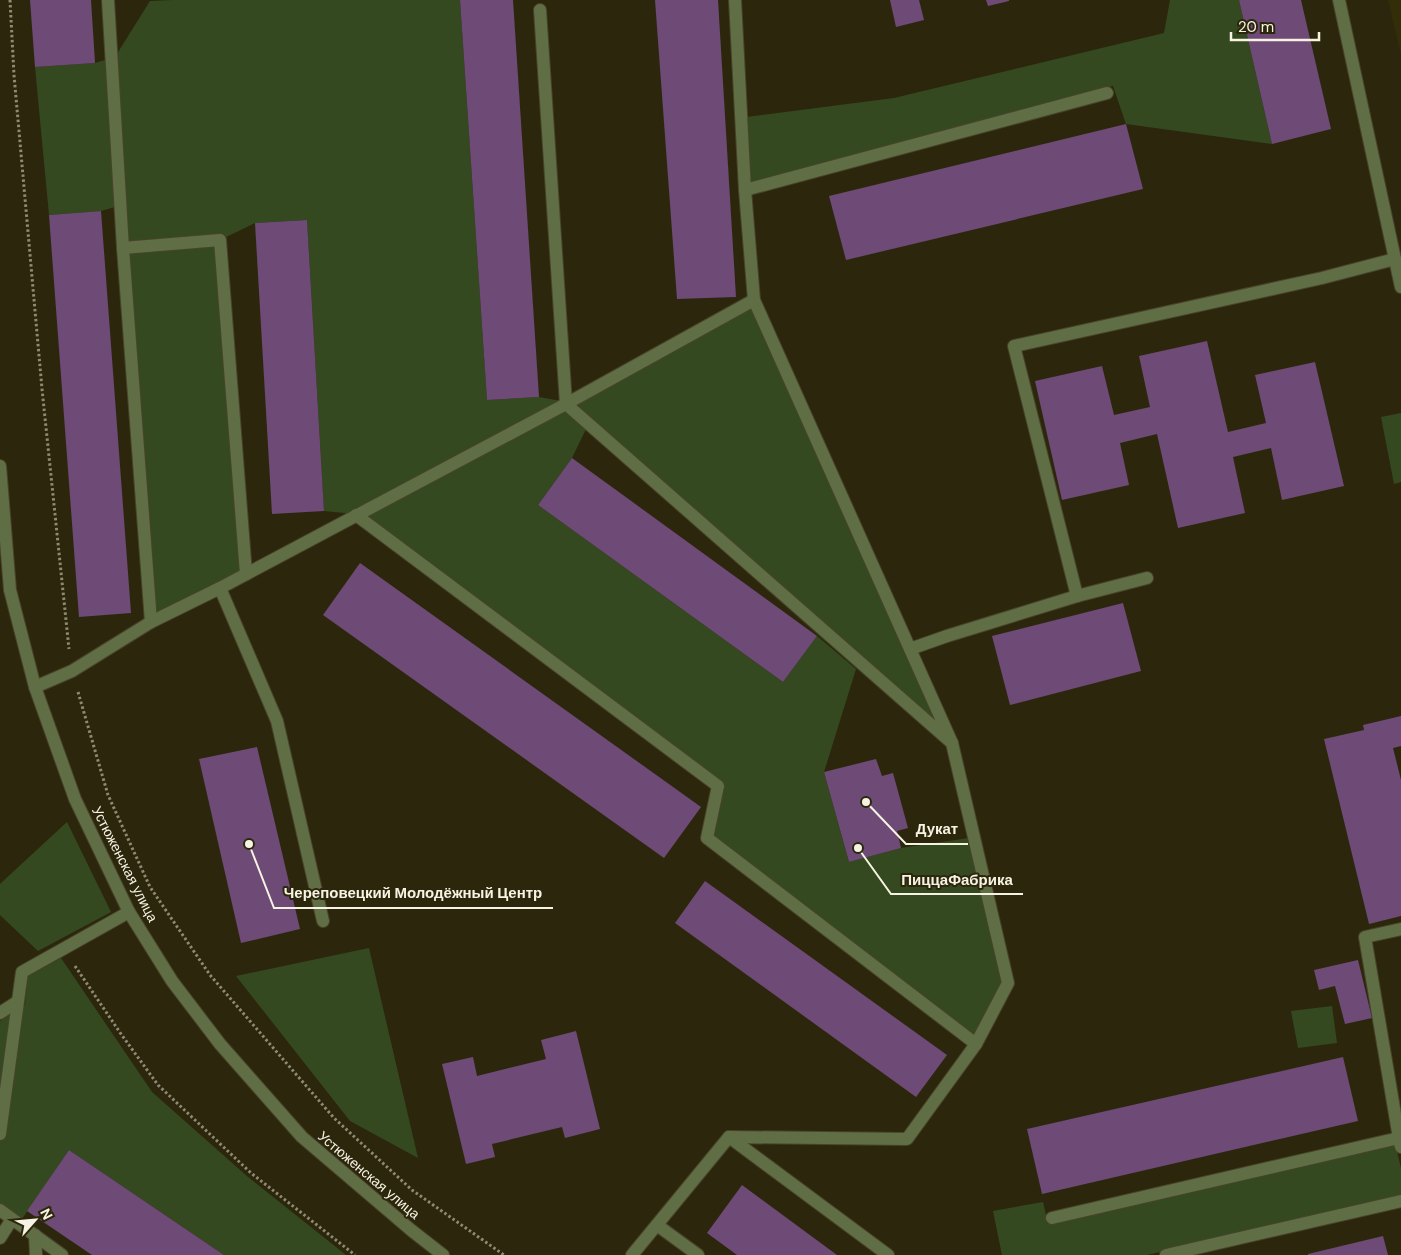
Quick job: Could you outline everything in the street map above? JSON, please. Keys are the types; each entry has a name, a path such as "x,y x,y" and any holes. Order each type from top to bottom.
{"street":[{"path":"108,0 123,248 151,622"},
{"path":"729,1138 907,1139 976,1044 1008,983 952,743 754,300 745,190 735,0"},
{"path":"1339,0 1401,287"},
{"path":"540,10 566,404 952,743"},
{"path":"745,190 1107,93"},
{"path":"123,248 220,240 246,574"},
{"path":"1076,596 1014,346 1322,278 1395,259"},
{"path":"35,687 72,671 151,622 220,588 566,404 754,300"},
{"name":"Устюженская улица","path":"0,466 10,590 35,687 75,799 129,912 172,981 220,1044 302,1137 443,1255"},
{"path":"356,515 718,786 707,838 976,1044"},
{"path":"910,649 1076,596 1147,578"},
{"path":"220,588 277,721 323,921"},
{"path":"0,1134 22,972 129,912"},
{"path":"1052,1218 1400,1143 1365,937 1401,929"},
{"path":"0,1013 18,1002"},
{"path":"632,1255 729,1138"},
{"path":"729,1138 888,1255"},
{"path":"1166,1255 1401,1201"},
{"path":"0,1210 62,1255"},
{"path":"0,1238 12,1219"},
{"path":"657,1225 698,1255"},
{"path":"35,1236 36,1255"}],"path":[{"path":"10,0 14,75 42,389 72,671 108,795 150,887 210,975 334,1118 412,1190 504,1255"},
{"path":"64,948 121,1034 158,1085 252,1173 355,1255"}],"shaded area":[{"path":"1388,0 1401,0 1401,55"}],"green space":[{"path":"460,0 487,400 539,397 561,401 587,427 572,458 538,505 783,682 817,636 856,669 824,772 849,862 901,848 969,838 1003,982 975,1036 712,837 723,784 365,515 324,511 307,220 255,223 220,240 246,574 151,622 115,207 101,211 49,215 35,67 95,63 115,57 150,1"},
{"path":"1170,0 1239,0 1272,144 1126,124 1113,86 749,183 746,117 894,98 1164,33"},
{"path":"751,307 935,720 574,405"},
{"path":"1401,413 1401,482 1394,484 1381,417"},
{"path":"67,822 111,912 38,951 0,915 0,884"},
{"path":"369,948 418,1158 350,1121 236,976"},
{"path":"61,958 152,1092 248,1177 346,1255 224,1255 69,1150 22,1219 0,1203 0,1021 25,1005 28,976"},
{"path":"1332,1006 1337,1043 1298,1048 1291,1011"},
{"path":"1395,1143 1401,1168 1401,1197 1147,1255 1002,1255 993,1211 1043,1202 1048,1224"}],"building":[{"path":"30,0 91,0 95,63 35,67"},
{"path":"460,0 513,0 539,397 487,400"},
{"path":"655,0 718,0 736,297 677,299"},
{"path":"890,0 919,0 924,20 896,27"},
{"path":"986,0 1009,0 1009,1 988,6"},
{"path":"1239,0 1301,0 1331,129 1272,144"},
{"path":"1126,124 1143,189 846,260 829,196"},
{"path":"101,211 131,613 79,617 49,215"},
{"path":"307,220 324,511 272,514 255,223"},
{"path":"1207,341 1228,432 1266,423 1255,375 1315,362 1344,486 1282,500 1271,448 1233,457 1245,513 1178,528 1157,434 1120,443 1129,485 1062,500 1035,381 1102,366 1114,415 1150,407 1139,356"},
{"path":"572,458 817,636 783,682 538,505"},
{"path":"360,563 701,807 664,858 323,615"},
{"path":"1123,603 1141,671 1010,705 992,636"},
{"path":"1401,716 1401,746 1393,748 1401,780 1401,916 1369,924 1324,739 1364,730 1363,725"},
{"path":"257,747 300,929 241,943 199,759"},
{"path":"876,759 882,776 893,773 908,828 897,831 901,848 849,862 824,772"},
{"path":"705,881 947,1055 916,1097 675,923"},
{"path":"1358,960 1372,1018 1345,1024 1335,986 1319,990 1314,970"},
{"path":"576,1031 600,1129 565,1138 562,1127 492,1144 495,1157 466,1164 442,1064 473,1057 477,1076 546,1059 541,1040"},
{"path":"1343,1057 1358,1121 1042,1194 1027,1129"},
{"path":"69,1150 224,1255 92,1255 27,1211"},
{"path":"742,1185 837,1255 737,1255 707,1233"},
{"path":"1383,1236 1388,1255 1308,1255 1308,1254"}],"place":[{"name":"Дукат","path":"866,802"},
{"name":"Череповецкий Молодёжный Центр","path":"249,844"},
{"name":"ПиццаФабрика","path":"858,848"}]}
